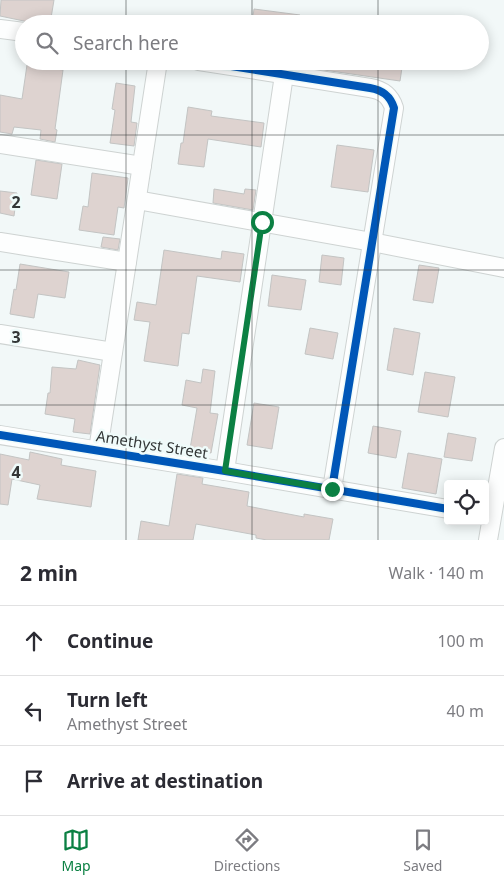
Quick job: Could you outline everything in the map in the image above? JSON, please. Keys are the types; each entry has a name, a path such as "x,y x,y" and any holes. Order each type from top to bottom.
{"street":[{"path":"0,28 15,30"},
{"path":"98,450 157,70"},
{"path":"254,70 380,90 387,95 394,108 332,489"},
{"path":"225,471 284,75"},
{"path":"0,144 142,166"},
{"path":"137,200 372,242 504,268"},
{"path":"0,242 127,262"},
{"path":"0,334 113,352"},
{"name":"Amethyst Street","path":"0,435 444,508"},
{"path":"489,516 504,448"},
{"path":"488,540 489,525"}],"building":[{"path":"1,0 54,0 52,15 15,15 15,19 0,16"},
{"path":"254,9 300,15 253,15"},
{"path":"26,70 63,70 55,142 40,139 41,130 14,127 12,134 0,132 0,95 22,99"},
{"path":"324,70 402,70 400,81"},
{"path":"116,83 135,86 131,122 137,123 134,146 110,143 115,110 112,109"},
{"path":"188,107 212,111 211,116 264,123 261,147 208,139 204,167 178,164"},
{"path":"337,145 374,150 368,192 331,187"},
{"path":"36,160 62,164 57,199 31,195"},
{"path":"92,173 128,178 124,208 118,207 114,235 79,230 83,206 88,207"},
{"path":"214,189 244,194 245,189 256,190 253,210 213,203"},
{"path":"0,191 17,193 14,216 0,213"},
{"path":"103,237 120,239 118,250 101,247"},
{"path":"164,250 221,259 222,251 244,254 240,282 197,276 189,334 182,333 178,366 144,361 150,322 134,320 137,302 156,305"},
{"path":"322,255 344,258 341,285 319,282"},
{"path":"20,264 69,272 65,298 38,294 34,318 10,314"},
{"path":"419,265 439,268 433,303 413,300"},
{"path":"272,275 306,280 301,310 268,306"},
{"path":"310,328 338,333 333,359 305,354"},
{"path":"394,328 420,333 413,375 387,370"},
{"path":"78,360 100,365 90,434 73,432 75,419 45,414 48,393 50,393 52,367 76,369"},
{"path":"203,369 215,371 210,413 218,414 211,453 190,449 197,408 182,405 186,380 201,383"},
{"path":"425,372 455,377 448,417 418,412"},
{"path":"254,403 279,407 272,449 247,445"},
{"path":"373,426 401,431 396,458 368,453"},
{"path":"448,433 476,438 472,461 444,457"},
{"path":"30,452 62,459 61,465 96,471 91,507 37,499 40,485 12,479 8,505 0,504 0,454 29,460"},
{"path":"408,453 442,459 436,494 402,488"},
{"path":"177,474 203,478 202,484 249,492 247,506 304,517 304,514 333,519 329,540 267,540 256,538 256,535 196,524 193,540 138,540 141,521 169,526"}],"cycle path":[{"path":"255,70 374,89 388,96 394,108 332,489"},
{"path":"0,435 444,508"}],"route":[{"path":"262,222 225,471 332,489"}]}
